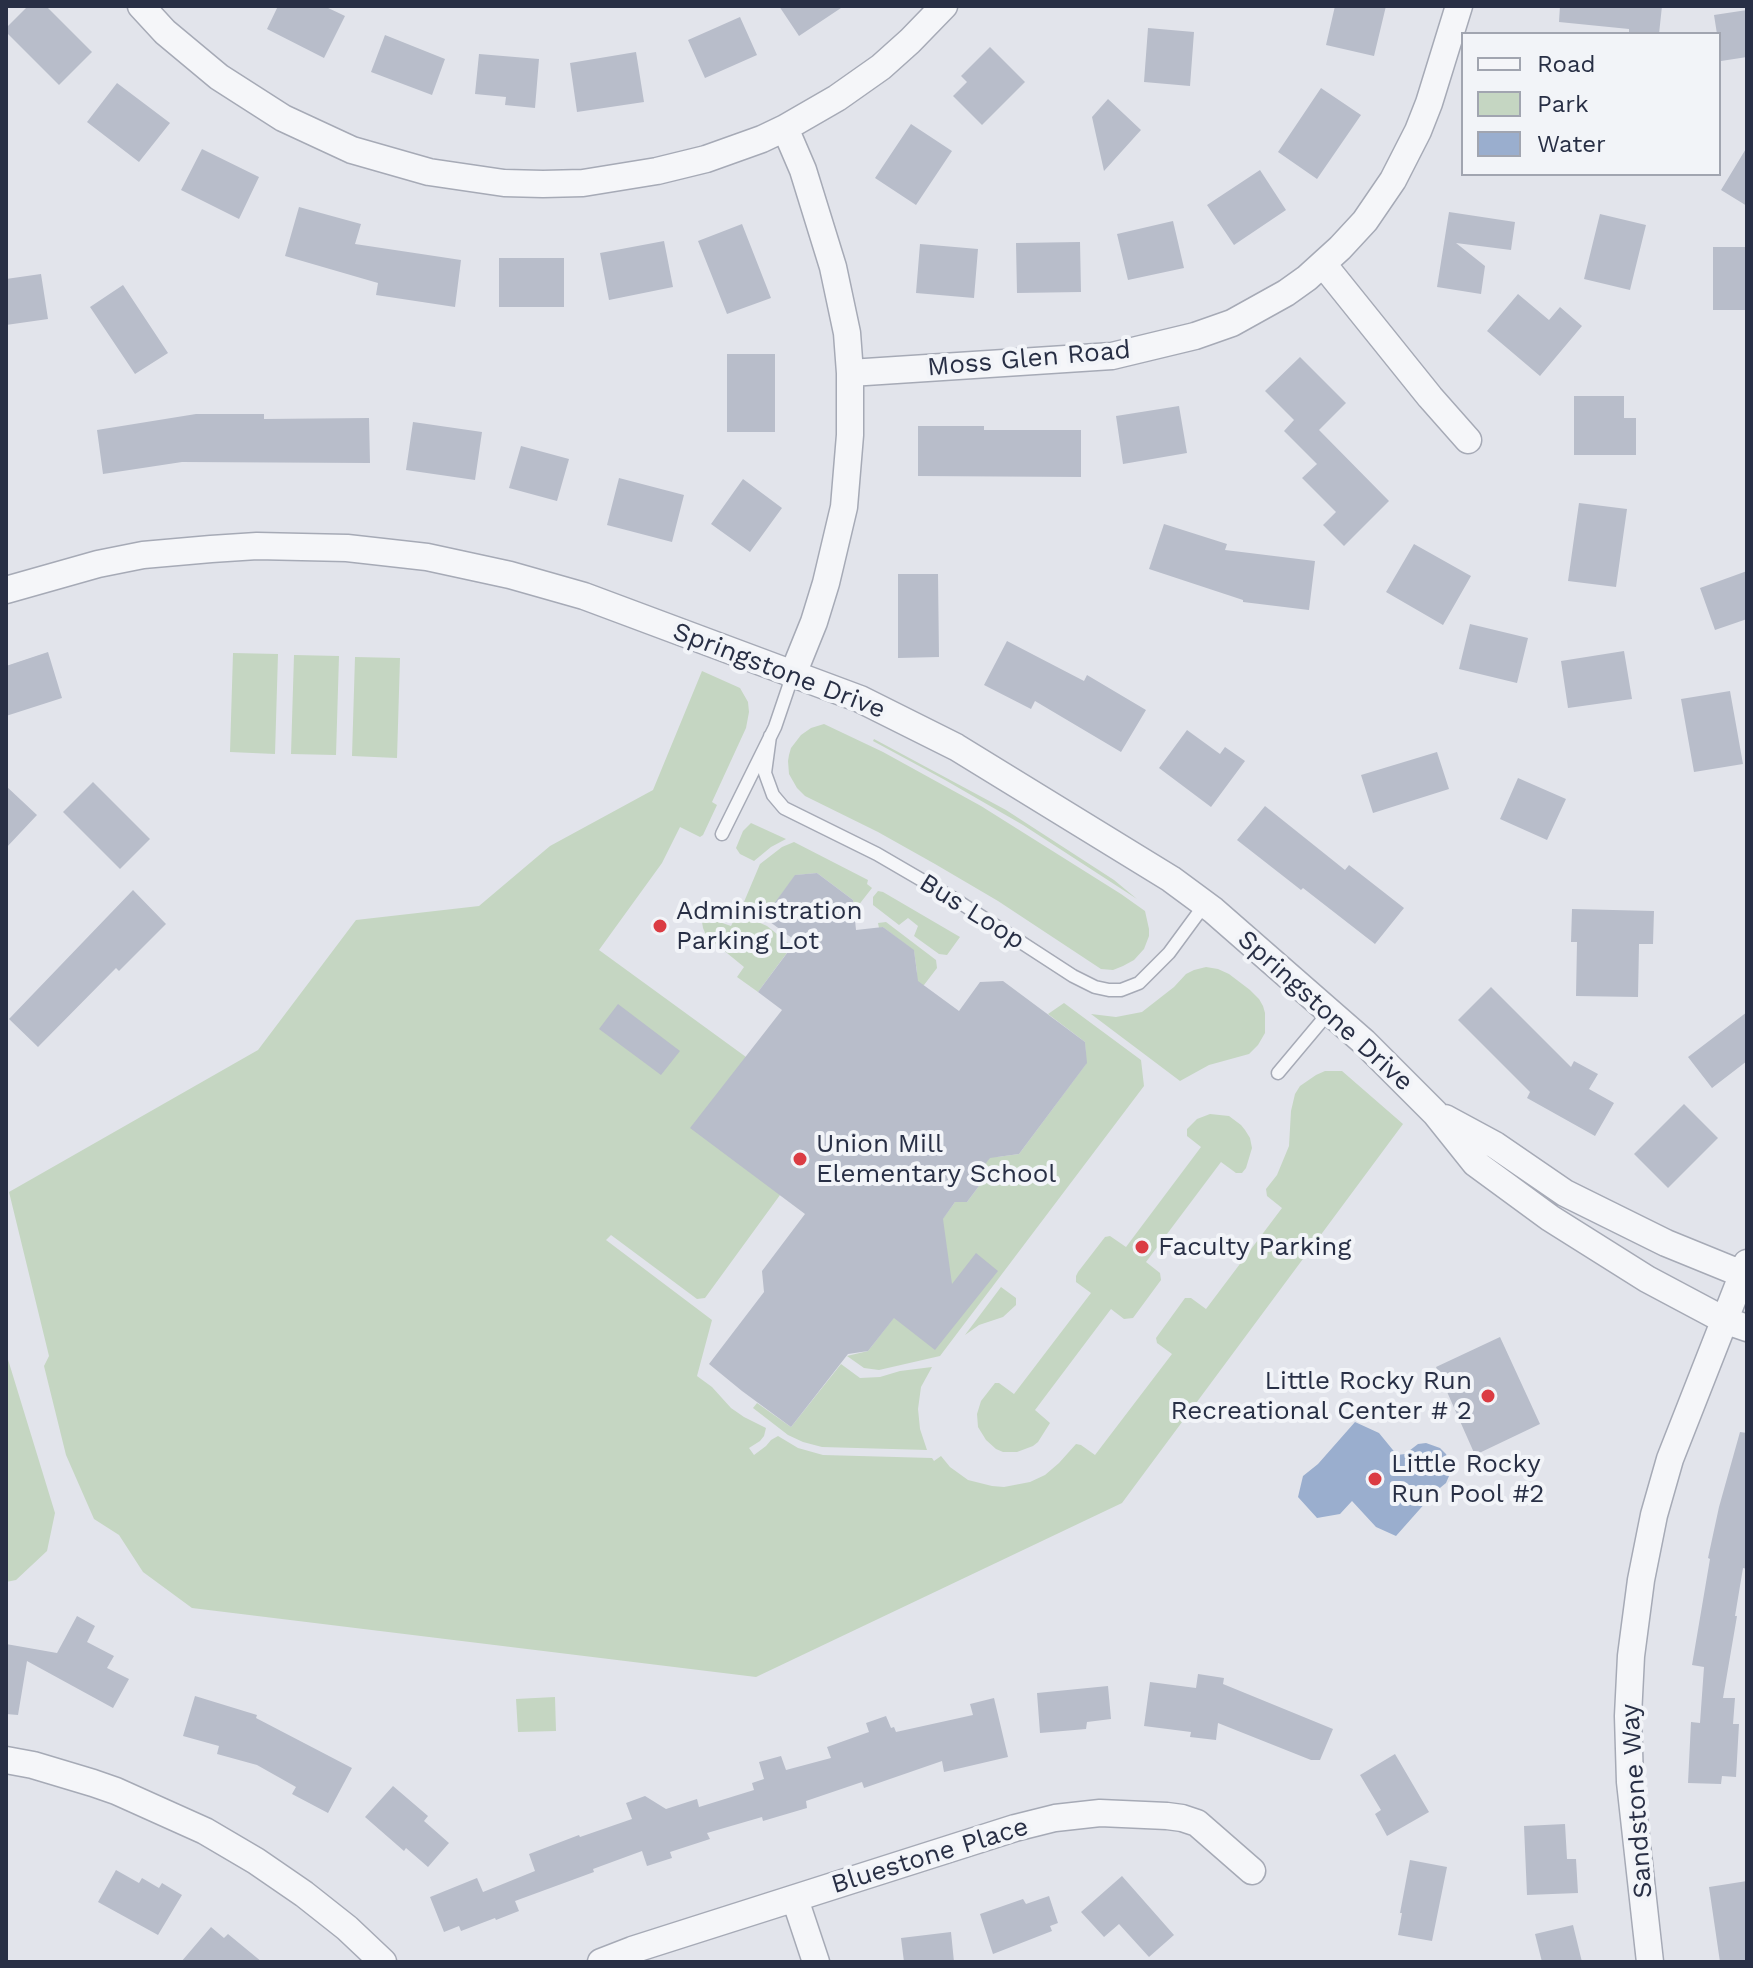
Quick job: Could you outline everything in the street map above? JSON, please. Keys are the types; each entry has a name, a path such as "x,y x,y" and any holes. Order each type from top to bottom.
{"street":[{"path":"141,6 165,32 219,77 283,118 352,150 429,172 504,183 543,184 583,183 657,171 706,159 762,139 837,98 881,67 944,6"},
{"name":"Moss Glen Road","path":"850,373 1112,356 1195,336 1232,323 1286,293 1323,264 1365,221 1393,180 1429,103 1459,6"},
{"path":"785,128 803,170 833,267 847,333 850,373 850,435 844,507 826,583 793,674"},
{"path":"1323,264 1468,440"},
{"name":"Springstone Drive","path":"6,590 88,566 143,555 257,546 347,548 427,557 510,575 584,596 860,699 956,747 1171,879 1205,904 1330,1011 1435,1113 1475,1163 1550,1218 1647,1279 1736,1324"},
{"name":"Springstone Drive","path":"1435,1113 1495,1145 1565,1193 1666,1243 1746,1271"},
{"name":"Sandstone Way","path":"1650,1962 1630,1782 1628,1716 1631,1656 1641,1580 1654,1515 1670,1459 1736,1324 1746,1271"},
{"path":"6,1760 73,1776 116,1791 205,1831 304,1894 383,1962"},
{"name":"Bluestone Place","path":"601,1962 1015,1828 1055,1818 1100,1813 1167,1816 1197,1823 1252,1871"},
{"path":"795,1899 816,1962"}],"lane":[{"path":"722,834 770,736 793,674"},
{"name":"Bus Loop","path":"770,736 765,773 773,795 784,808 877,854 1095,987 1121,990 1131,988 1145,978 1169,953 1205,904"},
{"path":"1278,1073 1330,1011"}],"green space":[{"path":"233,653 278,654 275,754 230,752"},
{"path":"294,655 339,656 336,755 291,754"},
{"path":"355,657 400,658 397,758 352,756"},
{"path":"702,671 740,688 748,702 746,728 712,802 717,805 703,835 700,837 680,827 662,863 599,950 746,1057 780,1195 705,1298 697,1299 611,1235 606,1240 712,1320 697,1376 731,1408 766,1428 760,1441 749,1448 754,1455 778,1436 798,1448 823,1455 932,1458 934,1461 941,1456 968,1480 1004,1487 1030,1482 1045,1475 1076,1444 1095,1455 1172,1354 1157,1343 1156,1338 1185,1298 1191,1298 1206,1309 1282,1208 1267,1196 1266,1189 1277,1175 1289,1146 1291,1111 1300,1086 1325,1071 1342,1071 1403,1124 1122,1503 756,1677 192,1608 143,1572 119,1535 94,1519 66,1455 44,1366 49,1356 9,1192 258,1050 356,920 479,906 550,846 653,790"},
{"path":"824,724 883,752 981,806 1121,894 1145,911 1149,936 1144,949 1123,966 1113,970 1101,969 998,901 935,864 805,796 789,774 789,755 801,735"},
{"path":"874,739 1006,810 1114,880 1137,899 1023,825"},
{"path":"751,823 786,839 754,861 740,854 736,848 743,831"},
{"path":"794,842 868,880 867,884 872,888 854,911 853,900 817,873 796,875 768,912 770,922 741,909 760,864"},
{"path":"878,891 960,937 947,955 939,954 914,936 918,926 908,918 899,925 873,905 873,897"},
{"path":"740,914 767,926 792,946 758,992 737,977 744,967 706,935 703,928 705,917 731,926"},
{"path":"886,922 936,960 937,968 924,985 905,989 917,972 914,951 883,927 879,928 878,923"},
{"path":"1206,967 1229,974 1250,990 1263,1006 1265,1033 1249,1054 1209,1065 1180,1081 1091,1014 1116,1017 1142,1012 1186,974"},
{"path":"1064,1003 1141,1060 1144,1086 940,1356 879,1370 864,1368 847,1356 868,1351 947,1249 939,1224 955,1202 967,1202 979,1186 976,1176 992,1154 997,1157 1019,1154 1086,1064 1085,1042 1048,1014"},
{"path":"1210,1114 1229,1116 1245,1130 1252,1148 1246,1168 1242,1173 1236,1173 1221,1162 1146,1262 1160,1273 1161,1280 1133,1318 1124,1319 1111,1309 1035,1410 1050,1423 1038,1442 1017,1452 996,1449 978,1427 977,1414 981,1401 995,1383 1014,1394 1091,1293 1076,1282 1078,1272 1105,1237 1110,1236 1126,1247 1201,1147 1187,1136 1187,1129 1197,1119"},
{"path":"1001,1287 1016,1298 1016,1305 1003,1317 979,1325 965,1335"},
{"path":"6,1353 55,1513 47,1551 16,1580 6,1582"},
{"path":"841,1364 860,1378 932,1367 921,1387 918,1409 927,1450 822,1447 788,1435 753,1408 757,1403 791,1427"},
{"path":"555,1697 556,1731 518,1732 516,1699"}],"water":[{"name":"Little Rocky Run Pool #2","path":"1355,1422 1379,1433 1397,1455 1426,1443 1440,1448 1449,1461 1446,1483 1396,1536 1376,1527 1352,1501 1340,1514 1317,1518 1298,1497 1303,1476 1318,1464"}],"building":[{"path":"28,6 46,6 92,52 59,85 6,32 6,28"},
{"path":"278,6 324,6 345,16 324,58 267,29"},
{"path":"779,6 844,6 799,36"},
{"path":"1335,6 1386,6 1374,56 1326,45"},
{"path":"1560,6 1662,6 1659,32 1629,32 1629,29 1559,22"},
{"path":"1747,10 1747,57 1721,61 1721,32 1717,32 1714,15"},
{"path":"740,17 757,55 705,78 688,40"},
{"path":"1148,28 1194,32 1190,86 1144,82"},
{"path":"385,35 445,59 432,95 371,72"},
{"path":"990,47 1025,82 982,125 953,96 967,82 961,76"},
{"path":"636,52 644,102 577,112 570,63"},
{"path":"479,54 539,59 535,108 505,105 506,97 475,94"},
{"path":"117,83 170,123 139,162 87,122"},
{"path":"1321,88 1361,115 1317,179 1278,152"},
{"path":"1108,99 1141,130 1104,171 1092,117"},
{"path":"911,124 952,151 916,205 875,178"},
{"path":"1747,147 1747,206 1721,190"},
{"path":"202,149 259,177 239,219 181,190"},
{"path":"1260,170 1286,210 1234,245 1207,205"},
{"path":"299,207 361,224 355,244 461,260 455,307 376,295 378,283 285,256"},
{"path":"1449,212 1515,222 1511,250 1456,243 1485,266 1481,294 1437,287"},
{"path":"1600,214 1646,225 1630,290 1584,279"},
{"path":"1173,221 1184,268 1128,280 1117,234"},
{"path":"742,224 771,298 727,314 698,241"},
{"path":"664,241 673,287 609,300 600,253"},
{"path":"1080,242 1081,292 1017,293 1016,243"},
{"path":"920,244 978,249 974,298 916,293"},
{"path":"1713,247 1747,247 1747,310 1713,310"},
{"path":"499,258 564,258 564,307 499,307"},
{"path":"41,274 48,319 6,325 6,279"},
{"path":"123,285 168,353 135,374 90,307"},
{"path":"1518,294 1549,320 1560,307 1582,326 1540,376 1487,331"},
{"path":"727,354 775,354 775,432 727,432"},
{"path":"1300,357 1346,403 1319,430 1389,501 1344,546 1323,525 1336,512 1302,478 1317,464 1284,431 1294,420 1265,391"},
{"path":"1574,396 1624,396 1624,418 1636,418 1636,455 1574,455"},
{"path":"1179,406 1187,453 1123,464 1116,416"},
{"path":"196,414 264,414 264,419 369,418 370,463 182,462 103,474 97,430"},
{"path":"413,422 482,432 475,480 406,470"},
{"path":"918,426 1081,430 1081,477 918,476"},
{"path":"521,446 569,459 557,501 509,488"},
{"path":"619,478 684,495 672,542 607,525"},
{"path":"743,479 782,508 750,552 711,524"},
{"path":"1579,503 1627,509 1616,587 1568,581"},
{"path":"1164,524 1227,544 1225,550 1315,561 1309,610 1243,602 1149,569"},
{"path":"1414,544 1471,576 1443,625 1386,592"},
{"path":"1747,571 1747,619 1715,630 1700,588"},
{"path":"898,574 938,574 939,657 898,658"},
{"path":"1470,624 1528,638 1517,683 1459,669"},
{"path":"1007,641 1084,681 1087,675 1146,710 1121,752 1035,701 1031,709 984,685"},
{"path":"1624,651 1632,699 1568,708 1561,661"},
{"path":"48,652 62,698 6,716 6,666"},
{"path":"1730,691 1743,764 1694,772 1681,699"},
{"path":"1187,730 1220,754 1225,747 1245,761 1211,807 1159,768"},
{"path":"1437,752 1449,789 1373,813 1361,775"},
{"path":"1518,778 1566,799 1547,840 1500,819"},
{"path":"93,782 150,839 120,869 63,812"},
{"path":"6,786 37,815 6,848"},
{"path":"1265,806 1345,870 1349,865 1404,908 1375,944 1237,840"},
{"path":"817,873 853,900 856,930 883,927 914,950 918,981 959,1011 980,982 1003,981 1085,1042 1087,1063 1019,1154 990,1158 976,1176 979,1186 967,1202 955,1202 943,1219 952,1284 976,1253 998,1271 935,1350 894,1318 868,1351 848,1354 791,1427 709,1364 764,1292 762,1271 805,1214 690,1128 782,1010 758,992 796,941 770,922 768,912 795,875"},
{"path":"133,890 166,924 119,971 116,968 38,1047 9,1019"},
{"path":"1572,909 1654,911 1653,944 1639,944 1638,997 1576,996 1577,942 1571,942"},
{"path":"1491,987 1571,1067 1574,1061 1598,1074 1589,1089 1614,1103 1595,1136 1527,1098 1530,1092 1458,1020"},
{"path":"618,1004 680,1051 661,1075 599,1029"},
{"path":"1747,1012 1747,1061 1712,1088 1688,1057"},
{"path":"1684,1104 1718,1138 1668,1188 1634,1154"},
{"name":"Little Rocky Run Recreational Center # 2","path":"1500,1337 1540,1424 1475,1455 1436,1367"},
{"path":"1740,1432 1747,1433 1747,1569 1743,1568 1723,1698 1735,1698 1733,1724 1739,1724 1736,1777 1722,1776 1721,1784 1688,1783 1691,1722 1700,1723 1704,1667 1692,1665 1708,1558"},
{"path":"77,1616 95,1626 87,1642 114,1656 107,1668 129,1679 113,1708 27,1661 18,1715 6,1714 6,1644 57,1653"},
{"path":"1198,1674 1224,1678 1223,1684 1333,1729 1320,1760 1311,1760 1218,1723 1216,1740 1190,1737 1191,1732 1144,1726 1150,1682 1196,1688"},
{"path":"1108,1686 1111,1719 1087,1722 1086,1729 1040,1733 1037,1693"},
{"path":"195,1696 257,1715 256,1718 352,1768 328,1813 292,1794 296,1787 257,1765 217,1754 219,1746 183,1736"},
{"path":"994,1698 1008,1757 944,1772 942,1761 864,1788 862,1782 806,1801 807,1808 707,1833 710,1839 670,1852 672,1858 647,1866 642,1851 515,1901 519,1911 461,1931 459,1926 444,1932 430,1897 477,1878 483,1892 535,1871 529,1854 632,1819 626,1803 645,1796 666,1809 697,1799 699,1807 754,1790 752,1783 764,1779 759,1762 781,1756 786,1770 831,1758 827,1747 869,1732 866,1723 886,1716 896,1732 973,1715 970,1704"},
{"path":"1395,1754 1429,1812 1387,1836 1375,1814 1381,1810 1360,1775"},
{"path":"393,1786 428,1816 424,1821 449,1843 428,1867 365,1817"},
{"path":"1565,1824 1567,1859 1576,1859 1578,1893 1527,1895 1524,1826"},
{"path":"1410,1860 1447,1867 1432,1941 1398,1935"},
{"path":"116,1870 139,1883 142,1878 159,1888 162,1883 182,1895 158,1935 98,1902"},
{"path":"1122,1876 1174,1935 1149,1957 1119,1924 1104,1937 1081,1912"},
{"path":"1747,1881 1747,1962 1720,1962 1709,1887"},
{"path":"1049,1896 1058,1923 1050,1926 1052,1931 993,1954 980,1914 1023,1899 1026,1904"},
{"path":"1573,1925 1582,1962 1542,1962 1535,1934"},
{"path":"211,1927 224,1938 228,1934 262,1962 181,1962"},
{"path":"951,1932 954,1962 904,1962 901,1938"}],"place":[{"name":"Administration Parking Lot","path":"660,926"},
{"name":"Union Mill Elementary School","path":"800,1159"},
{"name":"Faculty Parking","path":"1142,1247"},
{"name":"Little Rocky Run Recreational Center # 2","path":"1488,1396"},
{"name":"Little Rocky Run Pool #2","path":"1375,1479"}]}
